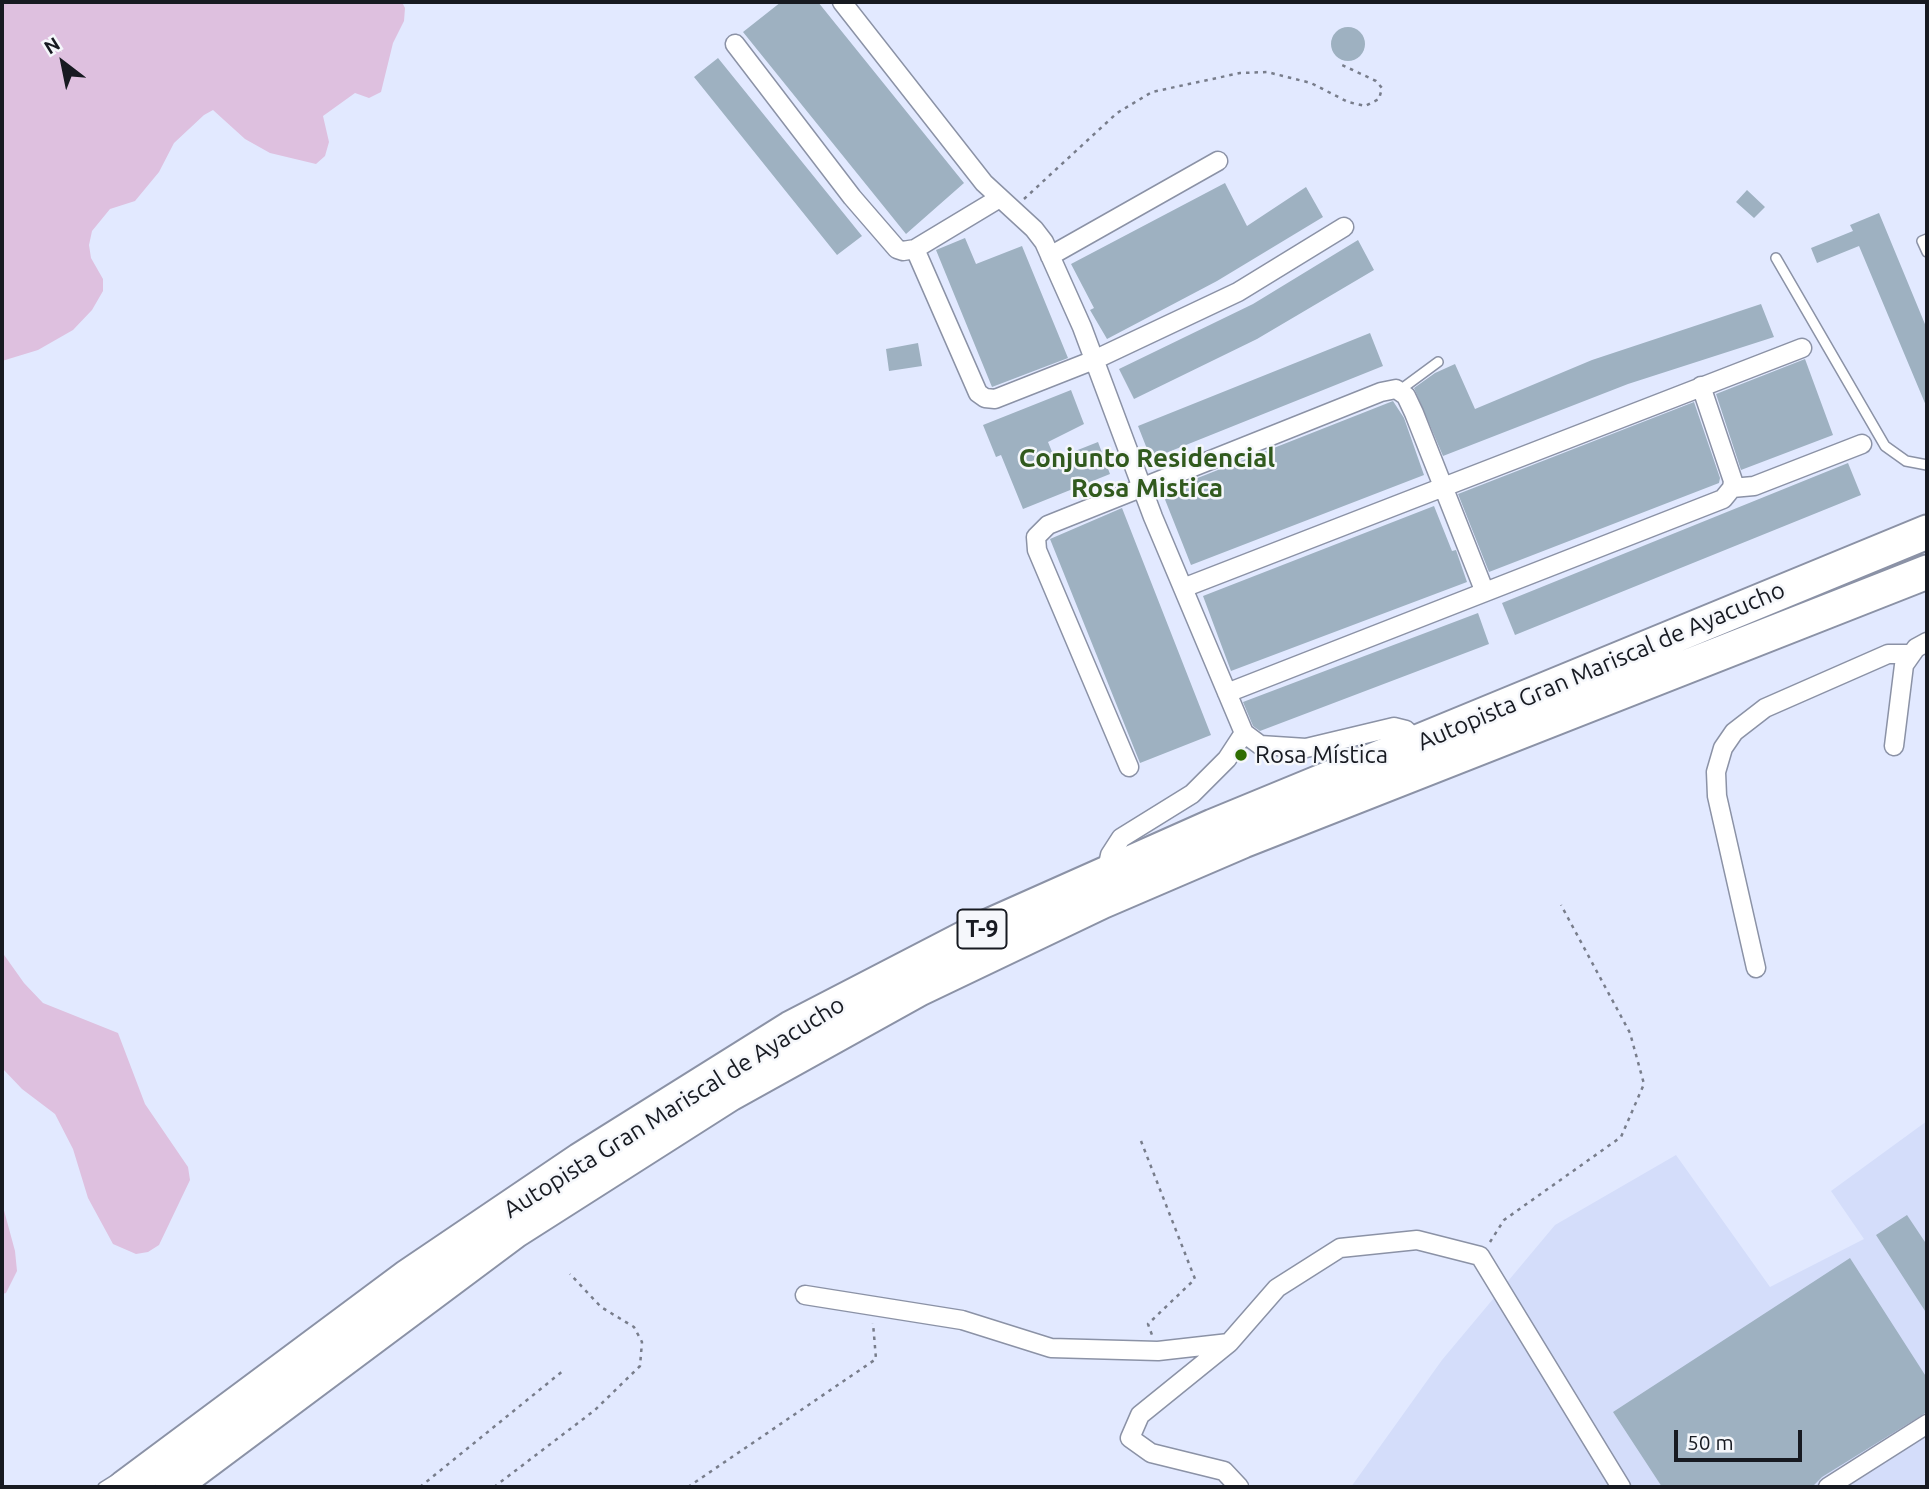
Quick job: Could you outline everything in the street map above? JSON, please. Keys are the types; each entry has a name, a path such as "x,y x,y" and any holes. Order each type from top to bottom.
{"highway":[{"name":"Autopista Gran Mariscal de Ayacucho","path":"125,1487 407,1277 580,1160 792,1028 986,927 1106,874 1927,532"},
{"name":"Autopista Gran Mariscal de Ayacucho","path":"172,1487 515,1231 730,1094 919,989 1101,902 1243,841 1927,572"}],"street":[{"path":"842,2 998,199 1040,235 1094,360 1142,487 1244,733 1260,745 1306,748 1394,727 1406,730 1418,743"},
{"path":"735,44 891,244 903,251 915,249 998,199"},
{"path":"1050,256 1218,161"},
{"path":"915,249 983,397 995,399 1094,360 1238,292 1344,227"},
{"path":"1183,588 1802,348"},
{"path":"1701,386 1730,466 1732,488"},
{"path":"1129,767 1035,543 1039,532 1048,525 1381,391 1399,390 1410,404 1484,590"},
{"path":"1227,693 1484,590 1717,502 1732,488 1754,486 1862,444"},
{"path":"1894,746 1901,677 1910,654 1927,642"},
{"path":"1756,968 1717,796 1716,772 1723,748 1734,732 1765,708 1888,654 1910,654"},
{"path":"1106,874 1110,855 1121,838 1192,794 1227,759 1244,733"},
{"path":"1239,1487 1224,1471 1151,1453 1130,1438 1140,1415 1229,1343 1277,1287 1340,1248 1417,1240 1480,1256 1621,1487"},
{"path":"805,1295 962,1320 1051,1348 1158,1351 1229,1343"},
{"path":"1828,1487 1927,1424"}],"lane":[{"path":"1927,239 1922,241 1927,252"},
{"path":"1776,258 1885,446 1906,461 1927,466"},
{"path":"1399,390 1438,362"},
{"path":"103,1487 250,1394"}],"path":[{"path":"1013,212 1117,113 1152,92 1240,74 1267,72 1311,83 1348,102 1365,106 1379,99 1382,88 1376,81 1342,65"},
{"path":"1480,1256 1504,1220 1621,1137 1644,1084 1630,1033 1561,905"},
{"path":"1141,1141 1195,1279 1148,1324 1158,1351"},
{"path":"494,1487 595,1410 640,1367 642,1342 634,1327 601,1307 570,1274"},
{"path":"688,1487 876,1359 872,1306"},
{"path":"420,1487 564,1370"}],"shaded area":[{"path":"2,2 402,2 405,8 404,21 393,43 381,92 369,98 355,93 323,116 329,142 325,156 316,164 270,153 245,139 213,110 204,115 174,143 159,172 135,201 110,209 92,231 89,245 91,258 103,279 103,291 92,310 73,330 38,350 2,361"},
{"path":"2,952 24,983 43,1003 118,1033 145,1104 188,1167 190,1180 159,1245 148,1252 136,1254 113,1244 88,1198 73,1149 55,1114 22,1089 2,1068"},
{"path":"1927,1121 1927,1487 1351,1487 1442,1360 1555,1225 1676,1155 1770,1287 1864,1239 1831,1191"},
{"path":"2,1203 15,1251 17,1271 6,1293 2,1294"}],"building":[{"path":"781,2 818,2 964,183 906,234 743,32"},
{"path":"1348,27 1360,32 1365,44 1360,56 1348,61 1336,56 1331,44 1336,32"},
{"path":"718,58 862,236 837,255 694,77"},
{"path":"1225,183 1247,226 1306,187 1323,217 1217,281 1107,339 1090,310 1094,308 1071,264"},
{"path":"1747,190 1765,207 1754,218 1736,202"},
{"path":"1879,213 1927,329 1927,408 1859,246 1817,263 1811,248 1853,231 1850,225"},
{"path":"965,238 976,264 1022,246 1068,358 992,387 936,250"},
{"path":"1358,240 1374,270 1257,339 1134,399 1119,369 1253,304"},
{"path":"1761,304 1774,337 1628,384 1443,456 1414,388 1435,373 1455,364 1475,409 1592,360"},
{"path":"1370,333 1383,366 1151,459 1138,426"},
{"path":"918,343 922,366 889,371 886,349"},
{"path":"1805,359 1833,435 1741,470 1716,394"},
{"path":"1071,390 1084,424 1048,442 1055,459 1098,442 1110,474 1023,509 1001,455 996,457 983,425"},
{"path":"1393,401 1404,418 1424,475 1191,565 1162,492"},
{"path":"1694,402 1720,478 1719,483 1489,572 1458,494"},
{"path":"1848,463 1861,495 1515,635 1502,603"},
{"path":"1434,506 1452,551 1456,550 1467,582 1231,671 1203,596"},
{"path":"1122,508 1211,735 1140,763 1050,539"},
{"path":"1478,613 1489,644 1260,731 1253,726 1243,702"},
{"path":"1907,1215 1927,1245 1927,1314 1876,1235"},
{"path":"1850,1258 1927,1378 1927,1412 1822,1477 1812,1487 1662,1487 1613,1412"}],"place":[{"name":"Rosa Mística","path":"1241,755"}],"district":[{"name":"Conjunto Residencial Rosa Mistica","path":"1147,473"}]}
